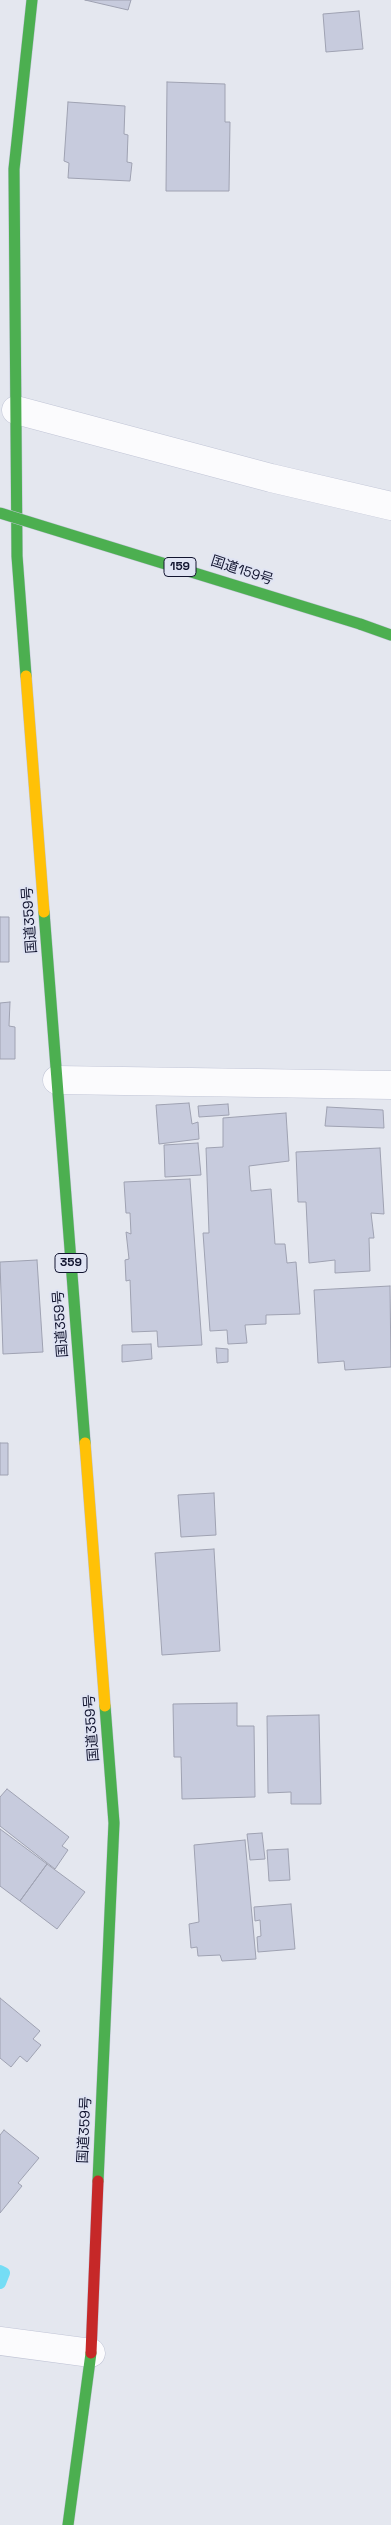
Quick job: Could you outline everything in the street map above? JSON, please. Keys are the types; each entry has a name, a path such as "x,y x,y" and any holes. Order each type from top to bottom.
{"highway":[{"name":"国道359号","path":"32,0 14,168 17,556 114,1823 91,2353 68,2525"},
{"name":"国道159号","path":"0,513 61,530 391,634"}],"street":[{"path":"16,410 271,478 391,506"},
{"path":"57,1080 391,1085"},
{"path":"0,2341 91,2353"}],"building":[{"path":"85,0 131,0 128,10"},
{"path":"359,11 363,49 326,52 323,14"},
{"path":"167,82 225,84 225,122 230,122 229,191 166,191"},
{"path":"68,102 125,106 124,134 128,135 127,162 132,163 130,181 68,178 69,163 64,161"},
{"path":"0,917 9,917 9,962 0,962"},
{"path":"10,1002 9,1026 15,1027 15,1059 0,1059 0,1003"},
{"path":"189,1103 192,1124 198,1122 199,1139 159,1144 156,1105"},
{"path":"228,1104 229,1115 199,1117 198,1106"},
{"path":"327,1107 383,1110 384,1128 325,1126"},
{"path":"286,1113 289,1161 249,1166 251,1191 271,1189 275,1244 285,1244 287,1263 296,1262 300,1314 266,1315 266,1324 245,1325 247,1343 228,1344 227,1330 210,1331 203,1233 209,1233 206,1148 223,1147 223,1118"},
{"path":"198,1143 201,1175 165,1177 164,1145"},
{"path":"380,1148 384,1214 371,1213 374,1238 369,1238 370,1271 335,1273 335,1260 309,1263 306,1202 298,1202 296,1152"},
{"path":"190,1179 202,1345 158,1347 157,1331 132,1332 130,1280 126,1281 125,1260 129,1259 126,1232 131,1234 130,1213 126,1213 124,1182"},
{"path":"37,1260 43,1352 3,1354 0,1262"},
{"path":"390,1286 391,1367 345,1370 344,1361 318,1363 314,1290"},
{"path":"151,1344 152,1359 122,1362 122,1345"},
{"path":"216,1348 228,1349 228,1362 217,1363"},
{"path":"0,1443 8,1443 8,1475 0,1475"},
{"path":"214,1493 216,1535 181,1537 178,1495"},
{"path":"214,1549 220,1651 162,1655 155,1553"},
{"path":"237,1703 237,1726 254,1726 255,1797 182,1799 181,1757 174,1757 173,1704"},
{"path":"319,1715 321,1804 291,1804 291,1792 268,1793 267,1716"},
{"path":"7,1789 69,1837 62,1846 68,1850 55,1869 0,1826 0,1797"},
{"path":"0,1829 47,1864 20,1901 0,1886"},
{"path":"262,1833 265,1859 250,1860 247,1834"},
{"path":"245,1840 256,1959 222,1961 220,1955 198,1956 197,1947 191,1948 189,1924 199,1922 194,1845"},
{"path":"288,1849 290,1880 269,1881 267,1850"},
{"path":"47,1864 85,1892 57,1929 20,1901"},
{"path":"291,1904 295,1949 258,1952 257,1937 261,1936 260,1920 255,1921 254,1907"},
{"path":"0,1998 40,2031 33,2039 41,2045 27,2062 20,2056 11,2067 0,2058"},
{"path":"4,2130 39,2158 18,2183 22,2186 0,2213 0,2135"}],"waterway":[{"path":"0,2271 4,2273 0,2283"}],"traffic: fast":[{"path":"26,676 17,556 14,169 32,0"},
{"path":"0,513 360,624"},
{"path":"360,624 391,635"},
{"path":"44,912 85,1443"},
{"path":"98,2181 114,1823 105,1706"},
{"path":"68,2525 91,2353"}],"traffic: slow":[{"path":"26,676 44,912"},
{"path":"85,1443 105,1706"}],"traffic: jam":[{"path":"91,2353 98,2181"}]}
